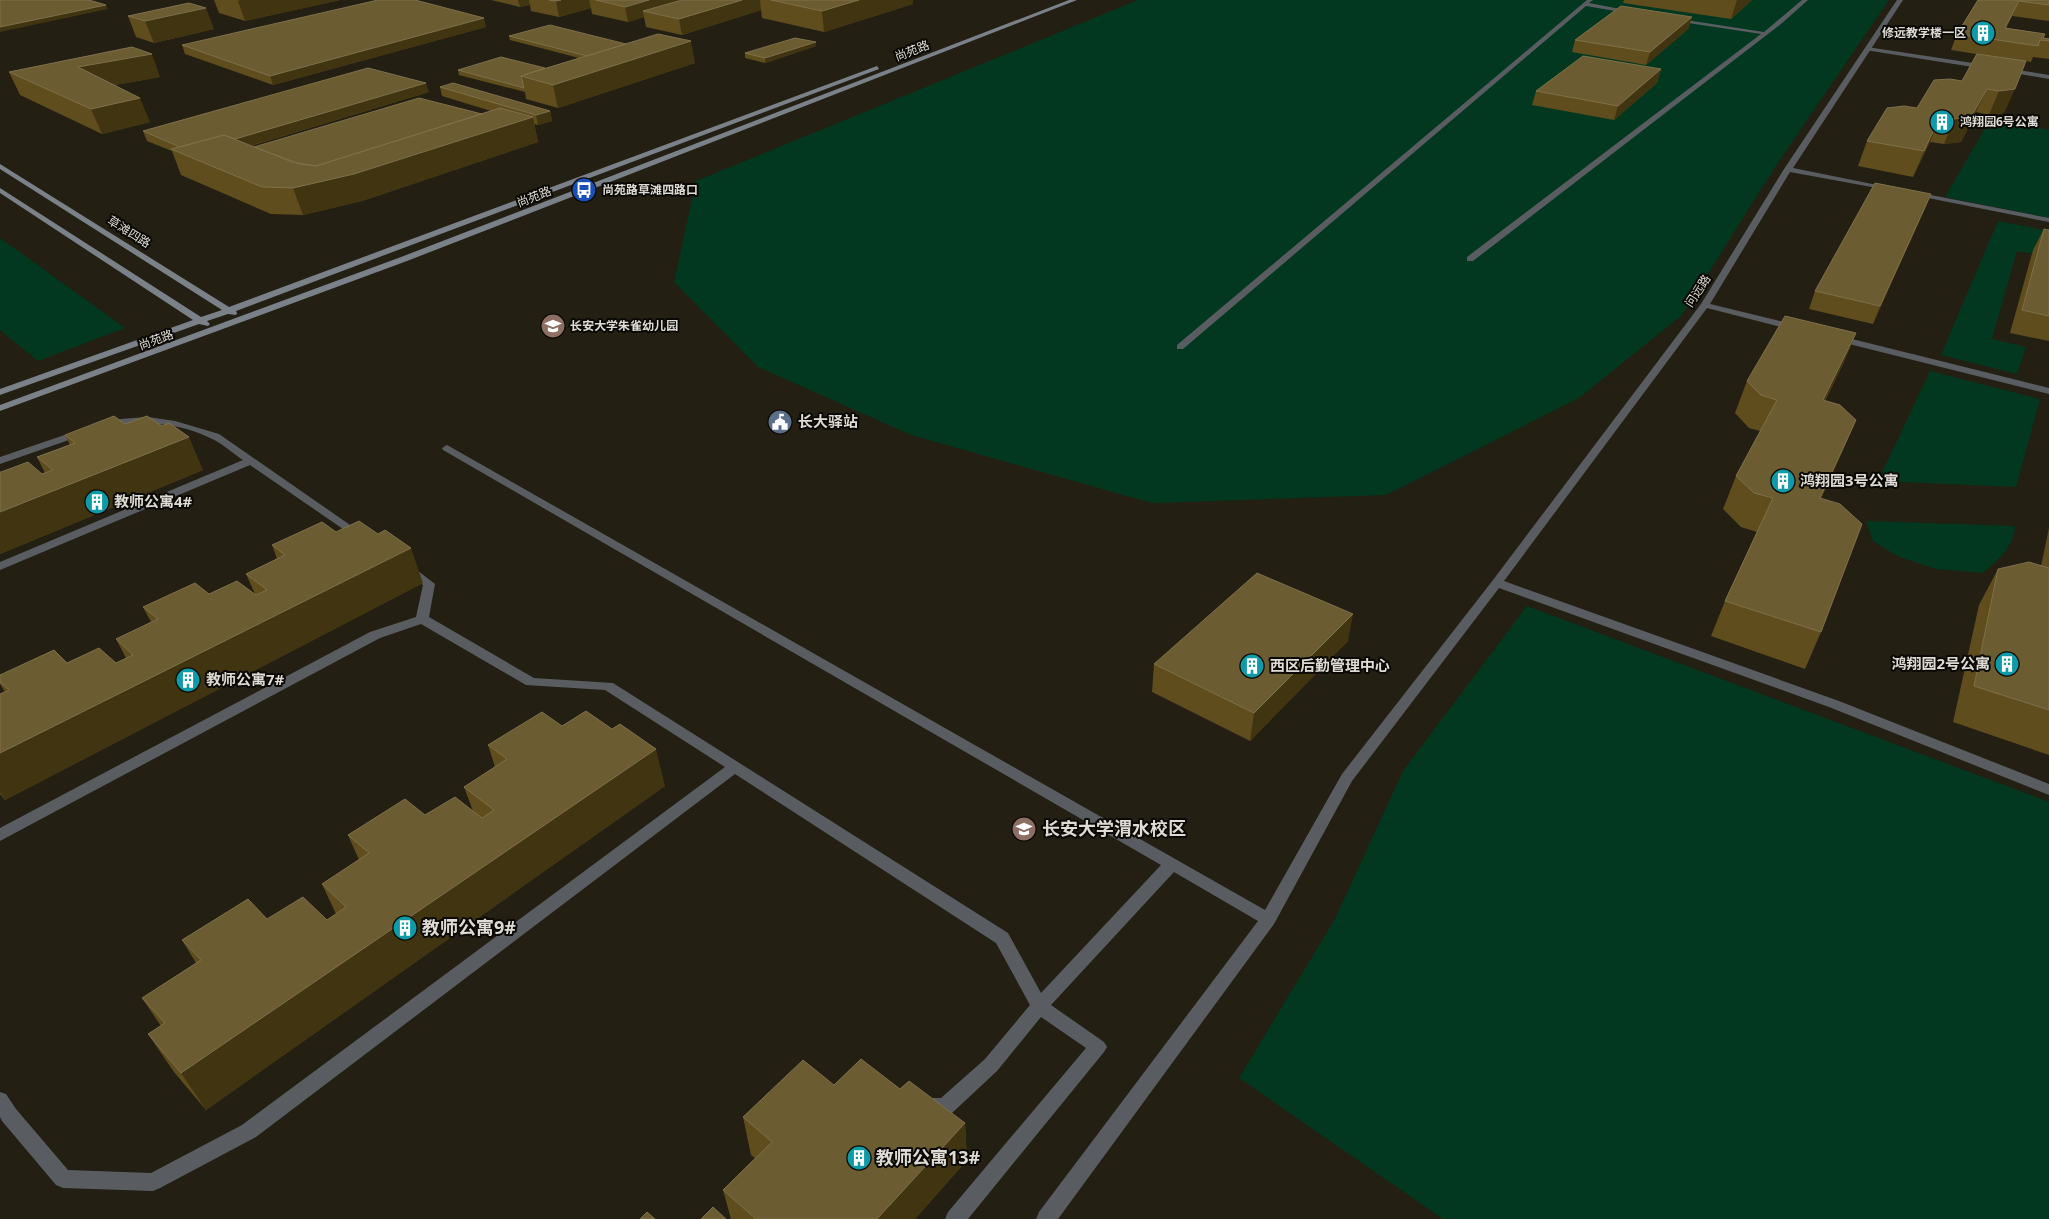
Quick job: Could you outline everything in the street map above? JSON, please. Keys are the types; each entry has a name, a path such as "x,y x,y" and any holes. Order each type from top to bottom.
{"main road":[{"name":"尚苑路","path":"0,392 200,321 598,174 1054,0"},
{"name":"尚苑路","path":"0,408 244,319 649,166 1074,0"},
{"name":"草滩四路","path":"0,166 244,319"},
{"path":"0,190 214,330"}],"street":[{"path":"1470,259 1779,23 1804,0"},
{"name":"问远路","path":"1046,1219 1268,919 1347,778 1497,583 1705,306 1788,169 1900,0"},
{"path":"1180,347 1588,2 1641,14"},
{"path":"1670,18 1764,33"},
{"path":"1867,49 1992,68"},
{"path":"2002,70 2049,77"},
{"path":"1788,169 1896,190"},
{"path":"1906,192 2049,220"},
{"path":"1705,306 1804,330"},
{"path":"1823,335 2049,391"},
{"path":"0,461 66,436 119,422 155,420 188,426 214,436 374,546"},
{"path":"447,448 1268,919"},
{"path":"0,566 250,461"},
{"path":"398,562 428,584 422,619"},
{"path":"1497,583 1834,704 2049,790"},
{"path":"0,836 375,634 422,619 531,682 608,686 1002,938 1039,1006 1098,1047 955,1219"},
{"path":"0,1100 9,1115 64,1178 153,1182 249,1131 735,768"},
{"path":"910,1104 945,1107 991,1065 1039,1006 1172,864"}],"green space":[{"path":"1138,0 1889,0 1775,167 1682,315 1579,398 1386,495 1152,503 911,435 758,367 674,282 696,181"},
{"path":"1998,123 2019,124 2049,130 2049,218 1945,197 1987,125"},
{"path":"1998,221 2049,231 2049,257 2017,251 1992,339 2026,347 2017,374 1941,355"},
{"path":"0,238 125,328 38,361 0,330"},
{"path":"1930,371 2040,399 2016,487 1878,481"},
{"path":"1866,521 2015,526 2014,534 2008,547 2000,558 1983,573 1936,569 1897,556 1873,541"},
{"path":"1527,606 2049,802 2049,1219 1443,1219 1239,1078 1335,919 1403,771"}],"building":[{"path":"0,0 89,0 106,5 0,27"},
{"path":"378,0 415,0 484,18 270,76 182,45"},
{"path":"596,0 649,0 625,7"},
{"path":"682,0 742,0 679,19 643,11"},
{"path":"771,0 859,0 822,11"},
{"path":"1978,0 2049,0 2049,5 2019,1 2005,28 2045,34 2043,38 2049,39 2049,41 2040,40 2038,46 1957,34"},
{"path":"189,3 206,8 145,21 128,16"},
{"path":"1621,6 1692,17 1650,52 1575,40"},
{"path":"550,25 626,44 587,56 509,36"},
{"path":"658,34 691,41 553,85 521,76"},
{"path":"795,38 816,42 765,58 745,53"},
{"path":"132,47 152,54 78,67 140,98 91,109 9,72"},
{"path":"1977,54 2026,61 2015,89 1999,91 1987,89 1971,117 1954,119 1940,117 1924,151 1867,141 1887,108 1904,106 1917,108 1934,80 1950,79 1962,81"},
{"path":"1583,56 1661,69 1618,106 1536,91"},
{"path":"501,57 545,68 521,76 524,88 458,70"},
{"path":"368,68 426,83 235,139 224,135 180,147 143,131"},
{"path":"453,83 550,111 536,115 440,87"},
{"path":"419,98 482,114 316,166 300,164 254,147"},
{"path":"500,108 533,117 354,174 293,188 262,187 171,149 224,135 292,162 316,166"},
{"path":"1875,183 1931,194 1880,306 1815,291"},
{"path":"2044,229 2049,230 2049,316 2022,310"},
{"name":"鸿翔园3号公寓","path":"1785,316 1856,333 1823,400 1840,405 1856,420 1820,498 1840,504 1862,524 1821,632 1725,601 1773,498 1754,493 1736,476 1777,400 1761,395 1747,381"},
{"path":"114,416 125,424 147,416 162,426 169,423 189,437 0,512 0,472 28,462 42,474 53,470 37,457 75,443 65,435"},
{"path":"359,521 378,534 385,530 411,548 0,753 0,694 9,690 0,682 0,675 54,650 67,663 99,648 116,663 133,655 116,639 158,619 143,607 195,583 209,594 237,581 256,595 267,590 246,574 285,555 272,545 322,522 336,532"},
{"path":"2029,562 2049,568 2049,710 1974,686 1998,569"},
{"name":"西区后勤管理中心","path":"1257,573 1353,614 1254,713 1154,664"},
{"path":"586,711 612,729 620,724 656,749 181,1073 148,1034 165,1023 142,998 201,960 182,940 248,899 267,919 303,897 327,920 346,907 322,884 369,853 348,835 405,799 425,815 455,797 482,818 494,810 464,787 507,759 488,745 542,712 562,726"},
{"name":"教师公寓13#","path":"861,1059 900,1089 909,1081 965,1123 877,1219 756,1219 723,1190 772,1142 743,1117 803,1060 834,1085"},
{"path":"713,1207 726,1219 701,1219"},
{"path":"647,1212 655,1219 640,1219"}],"place":[{"name":"修远教学楼一区","path":"1983,33"},
{"name":"鸿翔园6号公寓","path":"1942,122"},
{"name":"尚苑路草滩四路口","path":"584,190"},
{"name":"长安大学朱雀幼儿园","path":"553,326"},
{"name":"长大驿站","path":"780,422"},
{"name":"鸿翔园3号公寓","path":"1783,481"},
{"name":"教师公寓4#","path":"97,502"},
{"name":"鸿翔园2号公寓","path":"2007,664"},
{"name":"西区后勤管理中心","path":"1252,666"},
{"name":"教师公寓7#","path":"188,680"},
{"name":"长安大学渭水校区","path":"1024,829"},
{"name":"教师公寓9#","path":"405,928"},
{"name":"教师公寓13#","path":"859,1158"}]}
